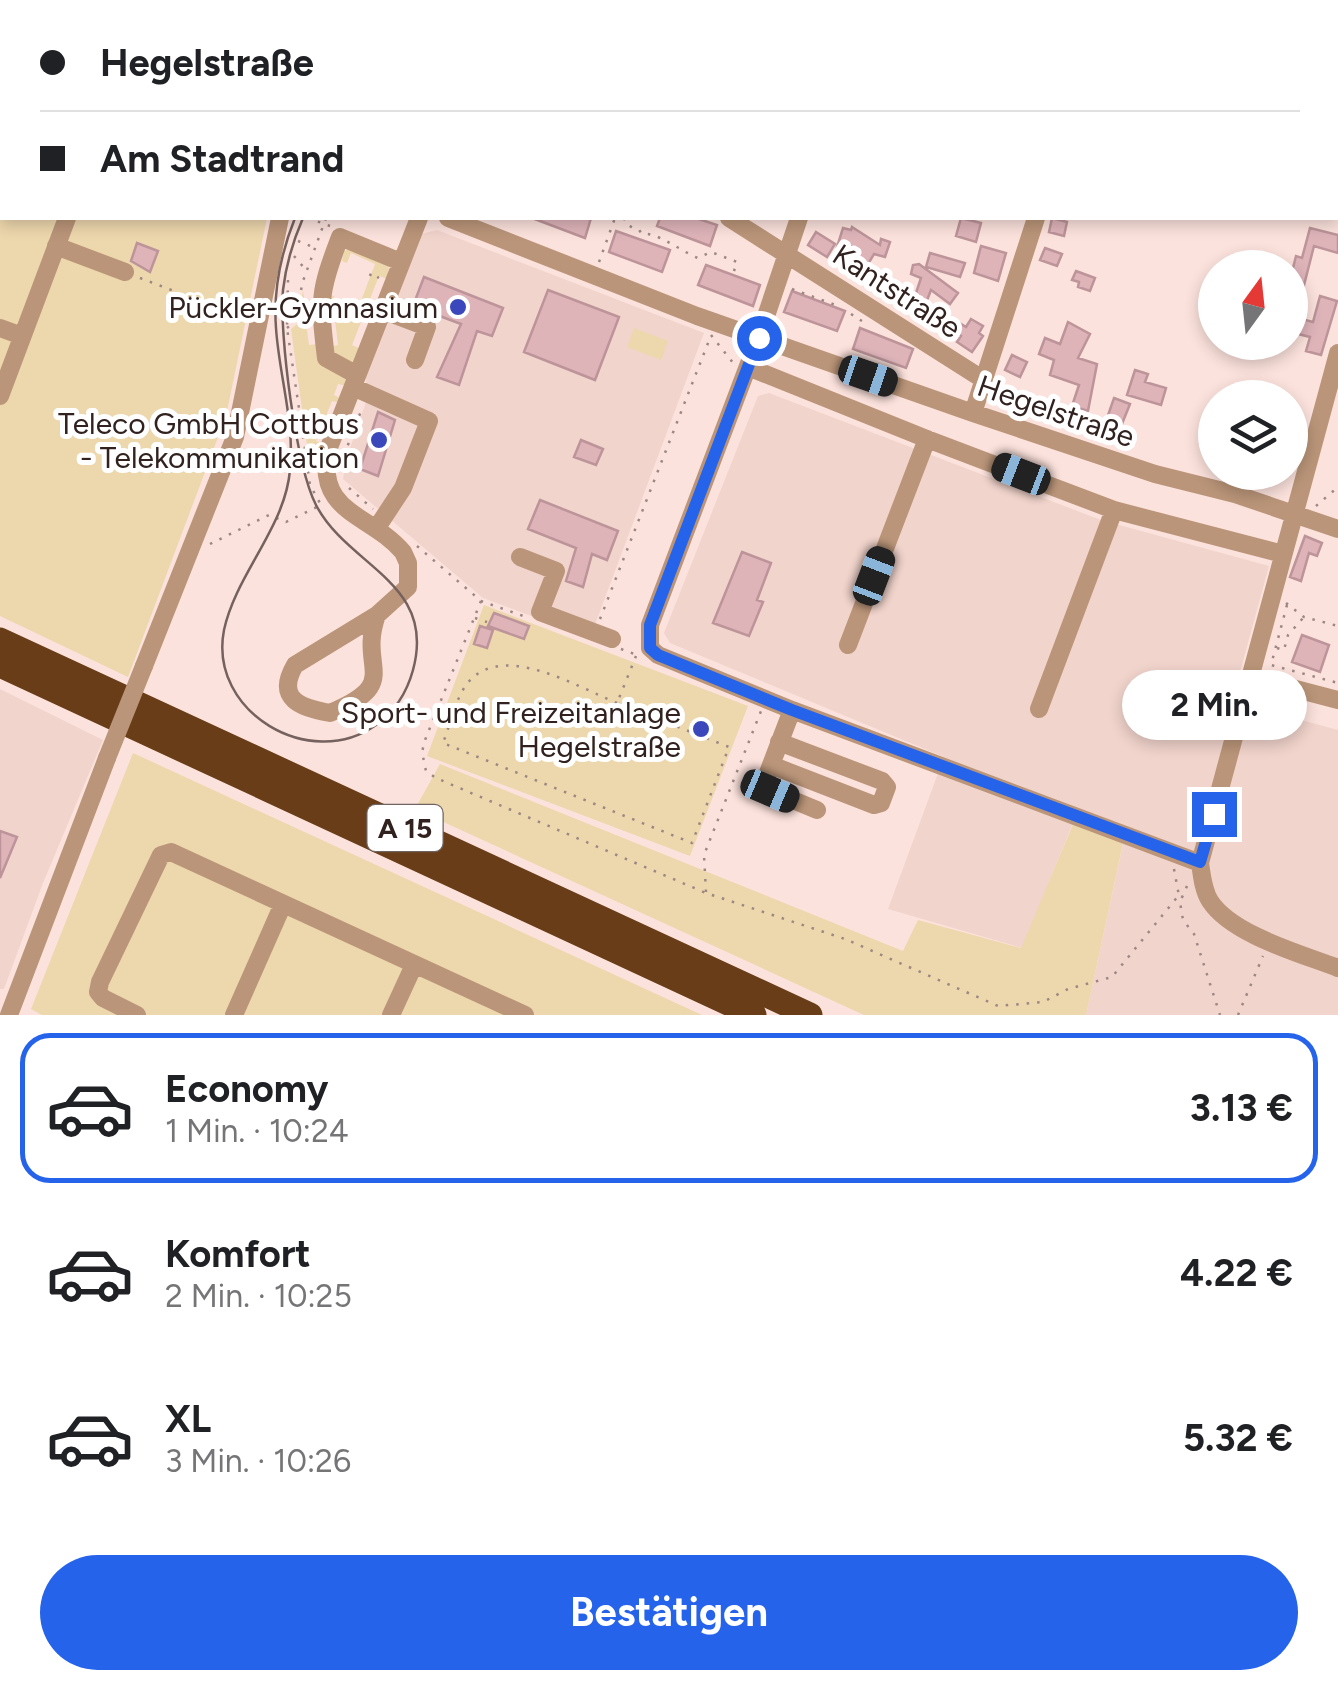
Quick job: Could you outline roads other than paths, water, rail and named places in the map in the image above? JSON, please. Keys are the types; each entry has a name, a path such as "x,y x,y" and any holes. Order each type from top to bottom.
{"highway":[{"name":"A 15","path":"0,640 810,1015"},
{"name":"A 15","path":"0,665 754,1015"}],"street":[{"path":"0,396 66,220"},
{"path":"9,1015 235,437 280,220"},
{"path":"377,615 370,634 375,664 369,692 330,714 297,704 288,693 287,678 294,666 377,615 408,588 410,573 403,552 380,524 333,496 325,463 418,220"},
{"name":"Hegelstraße","path":"453,220 759,338 1155,474 1235,494 1338,529"},
{"name":"Kantstraße","path":"732,220 984,380"},
{"path":"798,220 759,338 650,625 650,648 658,655 792,710 1200,862"},
{"path":"974,413 1035,220"},
{"path":"380,524 403,488 429,421 358,385 326,358 320,303 340,238 401,262"},
{"path":"56,246 125,272"},
{"path":"382,310 428,328 415,360"},
{"path":"0,328 22,336"},
{"path":"1338,354 1200,862 1203,886 1210,902 1224,917 1269,941 1338,968"},
{"path":"746,372 1114,510 1283,554"},
{"path":"848,645 927,439"},
{"path":"1039,709 1114,510"},
{"path":"520,557 556,571 540,612 604,636"},
{"path":"1250,677 1338,700"},
{"path":"792,710 766,778 770,791 817,810"},
{"path":"771,764 874,805 881,803 887,787 779,742"},
{"path":"882,782 898,749"},
{"path":"137,1015 98,992 161,855 171,852 525,1015"},
{"path":"234,1015 283,904"},
{"path":"390,1015 414,965"}],"tram line":[{"path":"294,220 279,272 275,314 290,435 290,470 279,512 230,609 224,630 223,660 232,686 248,708 269,726 295,737 322,742 350,738 389,714 410,678 417,640 412,616 401,595 330,526 316,505 302,461 290,399 282,310 288,262 302,220"}],"place":[{"name":"Pückler-Gymnasium","path":"458,307"},
{"name":"Teleco GmbH Cottbus - Telekommunikation","path":"379,440"},
{"name":"Sport- und Freizeitanlage Hegelstraße","path":"701,729"}]}
